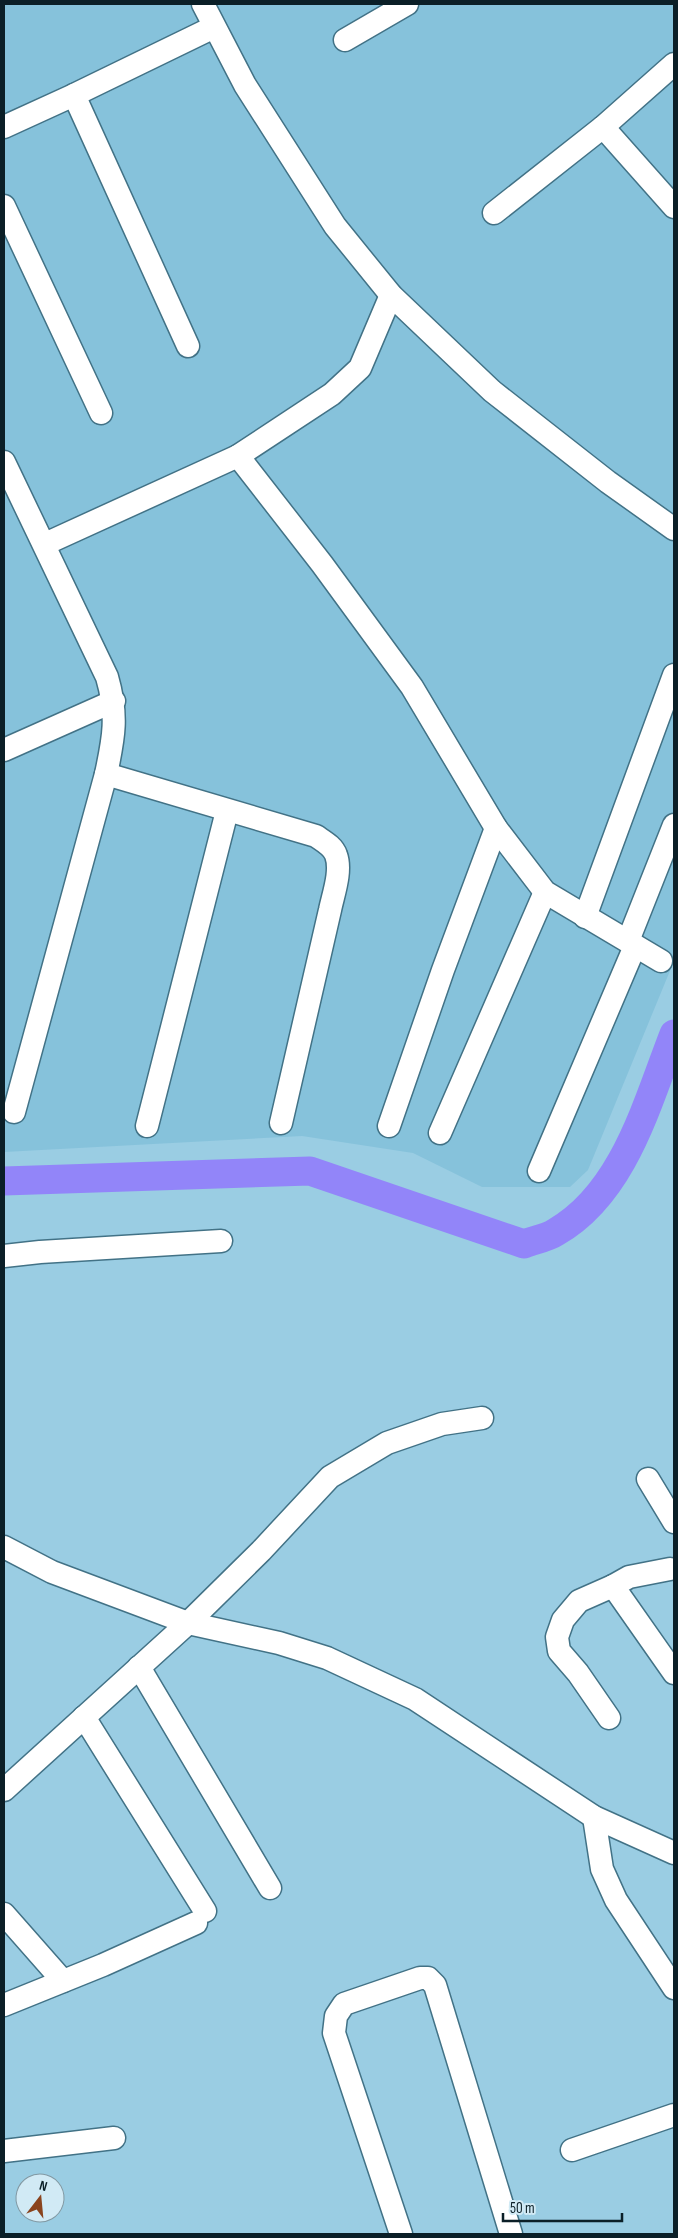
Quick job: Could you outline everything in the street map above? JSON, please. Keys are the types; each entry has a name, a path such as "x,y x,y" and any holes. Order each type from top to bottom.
{"street":[{"path":"203,4 245,85 335,226 391,295 492,391 608,482 674,529"},
{"path":"345,40 407,4"},
{"path":"4,127 214,27"},
{"path":"494,213 603,127 674,64"},
{"path":"74,95 188,346"},
{"path":"603,127 674,207"},
{"path":"4,206 101,413"},
{"path":"45,544 238,456 332,394 360,368 391,295"},
{"path":"238,456 322,564 412,687 496,828 545,892 661,961"},
{"path":"4,462 45,544 107,677 114,702 113,739 106,774 14,1112"},
{"path":"585,917 674,675"},
{"path":"4,750 114,702"},
{"path":"106,774 226,811 316,836 330,846 336,856 337,876 281,1123"},
{"path":"147,1126 226,811"},
{"path":"539,1172 631,943 674,825"},
{"path":"389,1126 442,970 496,828"},
{"path":"440,1134 545,892"},
{"path":"4,1256 40,1252 221,1241"},
{"path":"4,1790 188,1623 261,1551 330,1477 387,1443 442,1424 482,1418"},
{"path":"648,1479 674,1522"},
{"path":"4,1547 52,1572 188,1623 280,1643 327,1658 415,1699 594,1818 674,1853"},
{"path":"609,1718 578,1673 559,1651 557,1637 563,1620 579,1601 629,1577 670,1569"},
{"path":"613,1586 674,1673"},
{"path":"139,1667 270,1888"},
{"path":"4,2005 63,1981 201,1917 84,1717"},
{"path":"594,1818 602,1869 616,1900 674,1988"},
{"path":"4,1914 63,1981"},
{"path":"401,2234 334,2033 336,2016 344,2004 420,1978 428,1978 435,1985 511,2234"},
{"path":"572,2150 674,2115"},
{"path":"4,2151 114,2138"}],"shaded area":[{"path":"4,4 674,4 674,961 588,1170 570,1187 482,1187 413,1153 302,1136 4,1152"}],"waterway":[{"path":"4,1181 310,1171 524,1244 556,1232 579,1215 599,1194 616,1170 643,1117 674,1034"}]}
